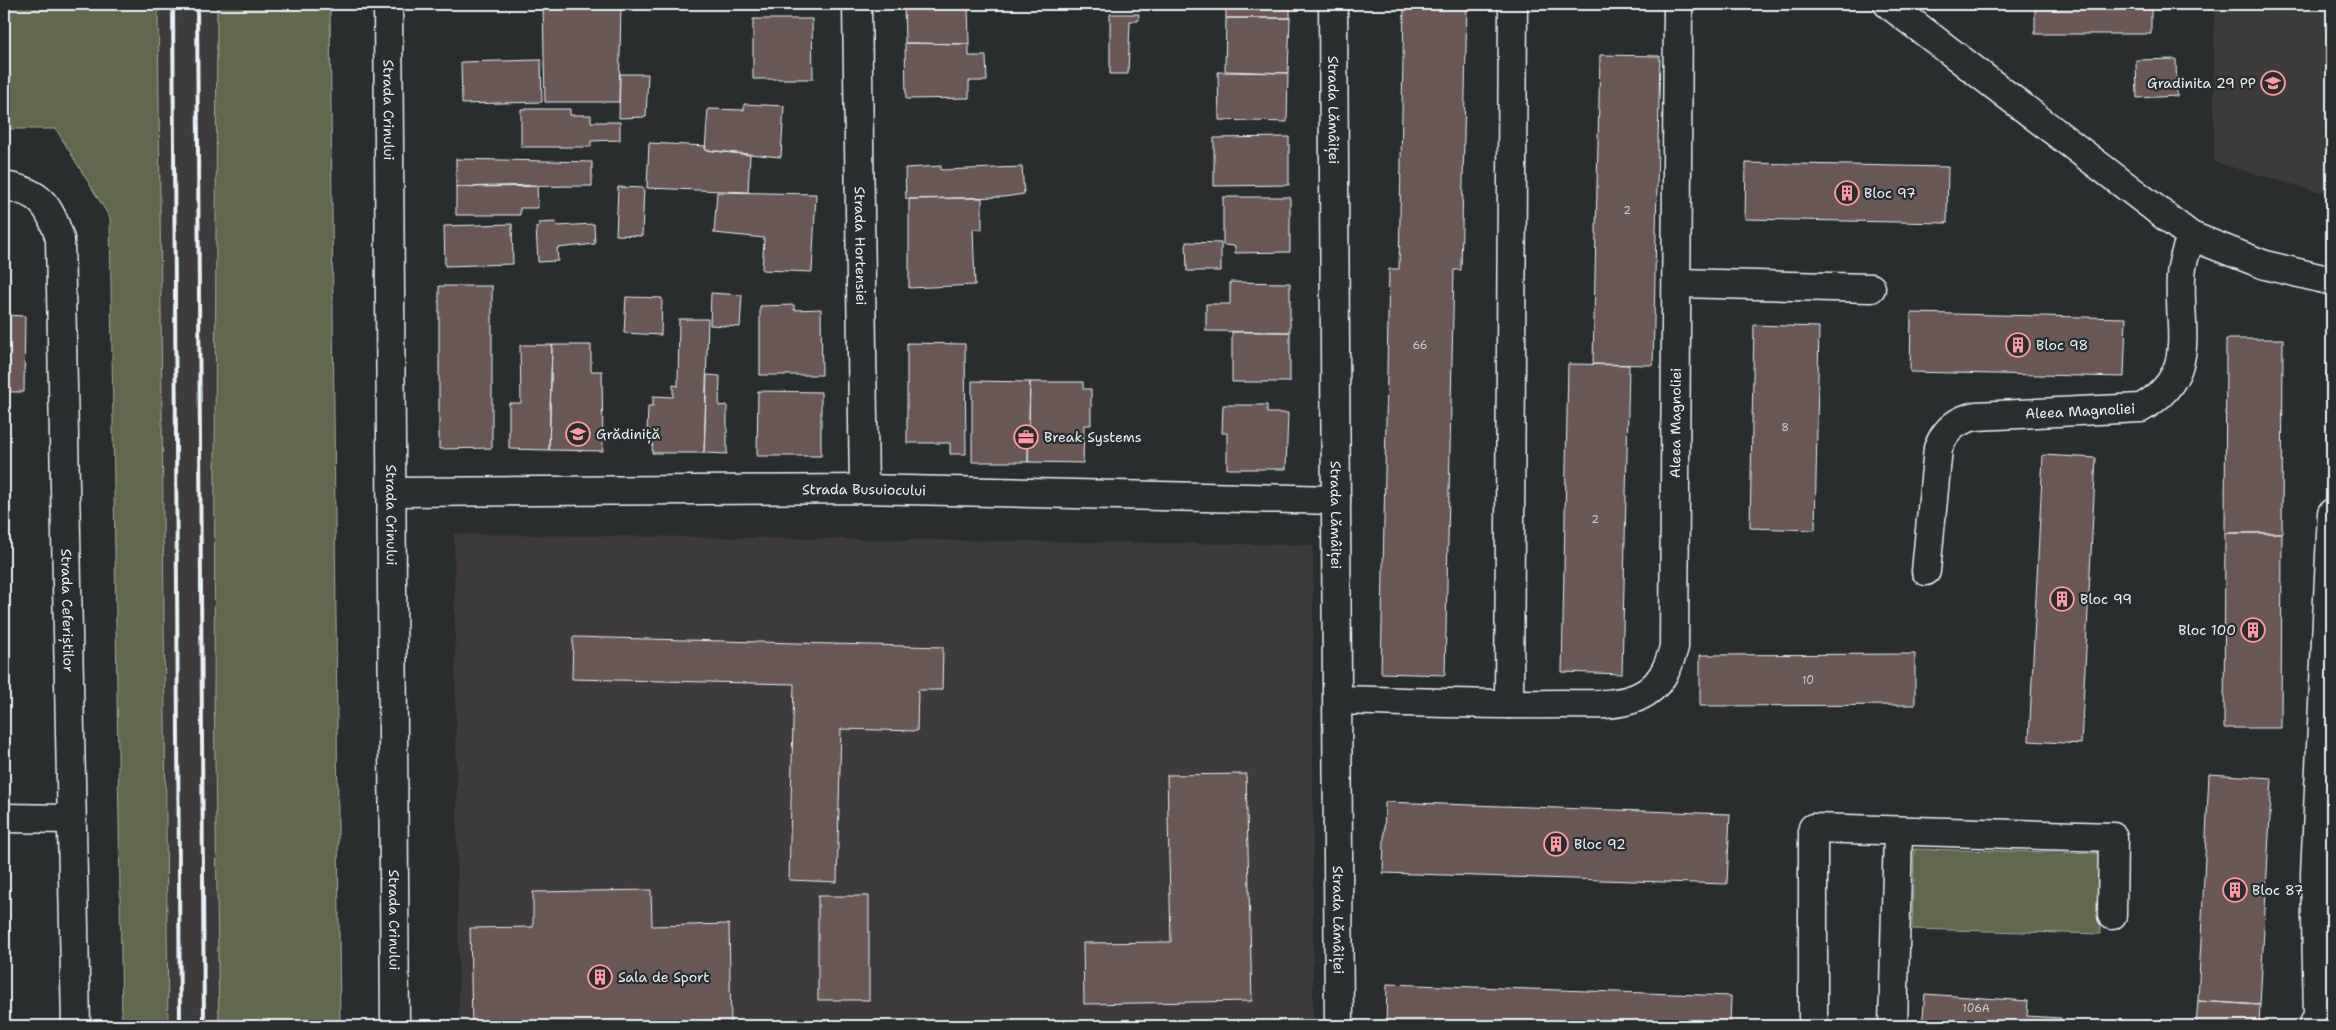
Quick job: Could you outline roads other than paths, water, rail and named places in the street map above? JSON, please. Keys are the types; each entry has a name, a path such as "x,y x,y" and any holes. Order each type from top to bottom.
{"street":[{"name":"Strada Crinului","path":"388,4 396,1026"},
{"name":"Strada Hortensiei","path":"857,4 864,489"},
{"name":"Strada Lămâiței","path":"1333,4 1340,1026"},
{"path":"1508,704 1513,4"},
{"name":"Aleea Magnoliei","path":"1338,700 1508,704 1618,703 1638,697 1653,688 1668,669 1674,647 1678,4"},
{"path":"1888,4 2191,236 2265,265 2332,280"},
{"name":"Strada Ceferiștilor","path":"4,186 18,188 41,200 53,216 60,239 70,819 76,1026"},
{"name":"Aleea Magnoliei","path":"1926,571 1938,448 1943,435 1951,427 1964,418 1976,416 2141,408 2156,400 2165,390 2177,374 2182,356 2184,339 2181,274 2191,236"},
{"path":"1677,283 1871,288"},
{"name":"Strada Busuiocului","path":"392,492 864,489 1336,500"},
{"path":"2313,1026 2318,1015 2315,874 2332,513"},
{"path":"4,818 70,819"},
{"path":"1812,1026 1813,828 2114,837 2112,915"},
{"path":"1893,1026 1898,831"}],"railway":[{"path":"173,4 180,1026"},
{"path":"197,4 204,1026"}],"place":[{"name":"Gradinita 29 PP","path":"2273,83"},
{"name":"Bloc 97","path":"1847,193"},
{"name":"Bloc 98","path":"2018,345"},
{"name":"Grădiniță","path":"578,434"},
{"name":"Break Systems","path":"1026,437"},
{"name":"Bloc 99","path":"2062,599"},
{"name":"Bloc 100","path":"2253,630"},
{"name":"Bloc 92","path":"1556,844"},
{"name":"Bloc 87","path":"2235,890"},
{"name":"Sala de Sport","path":"600,977"}]}
